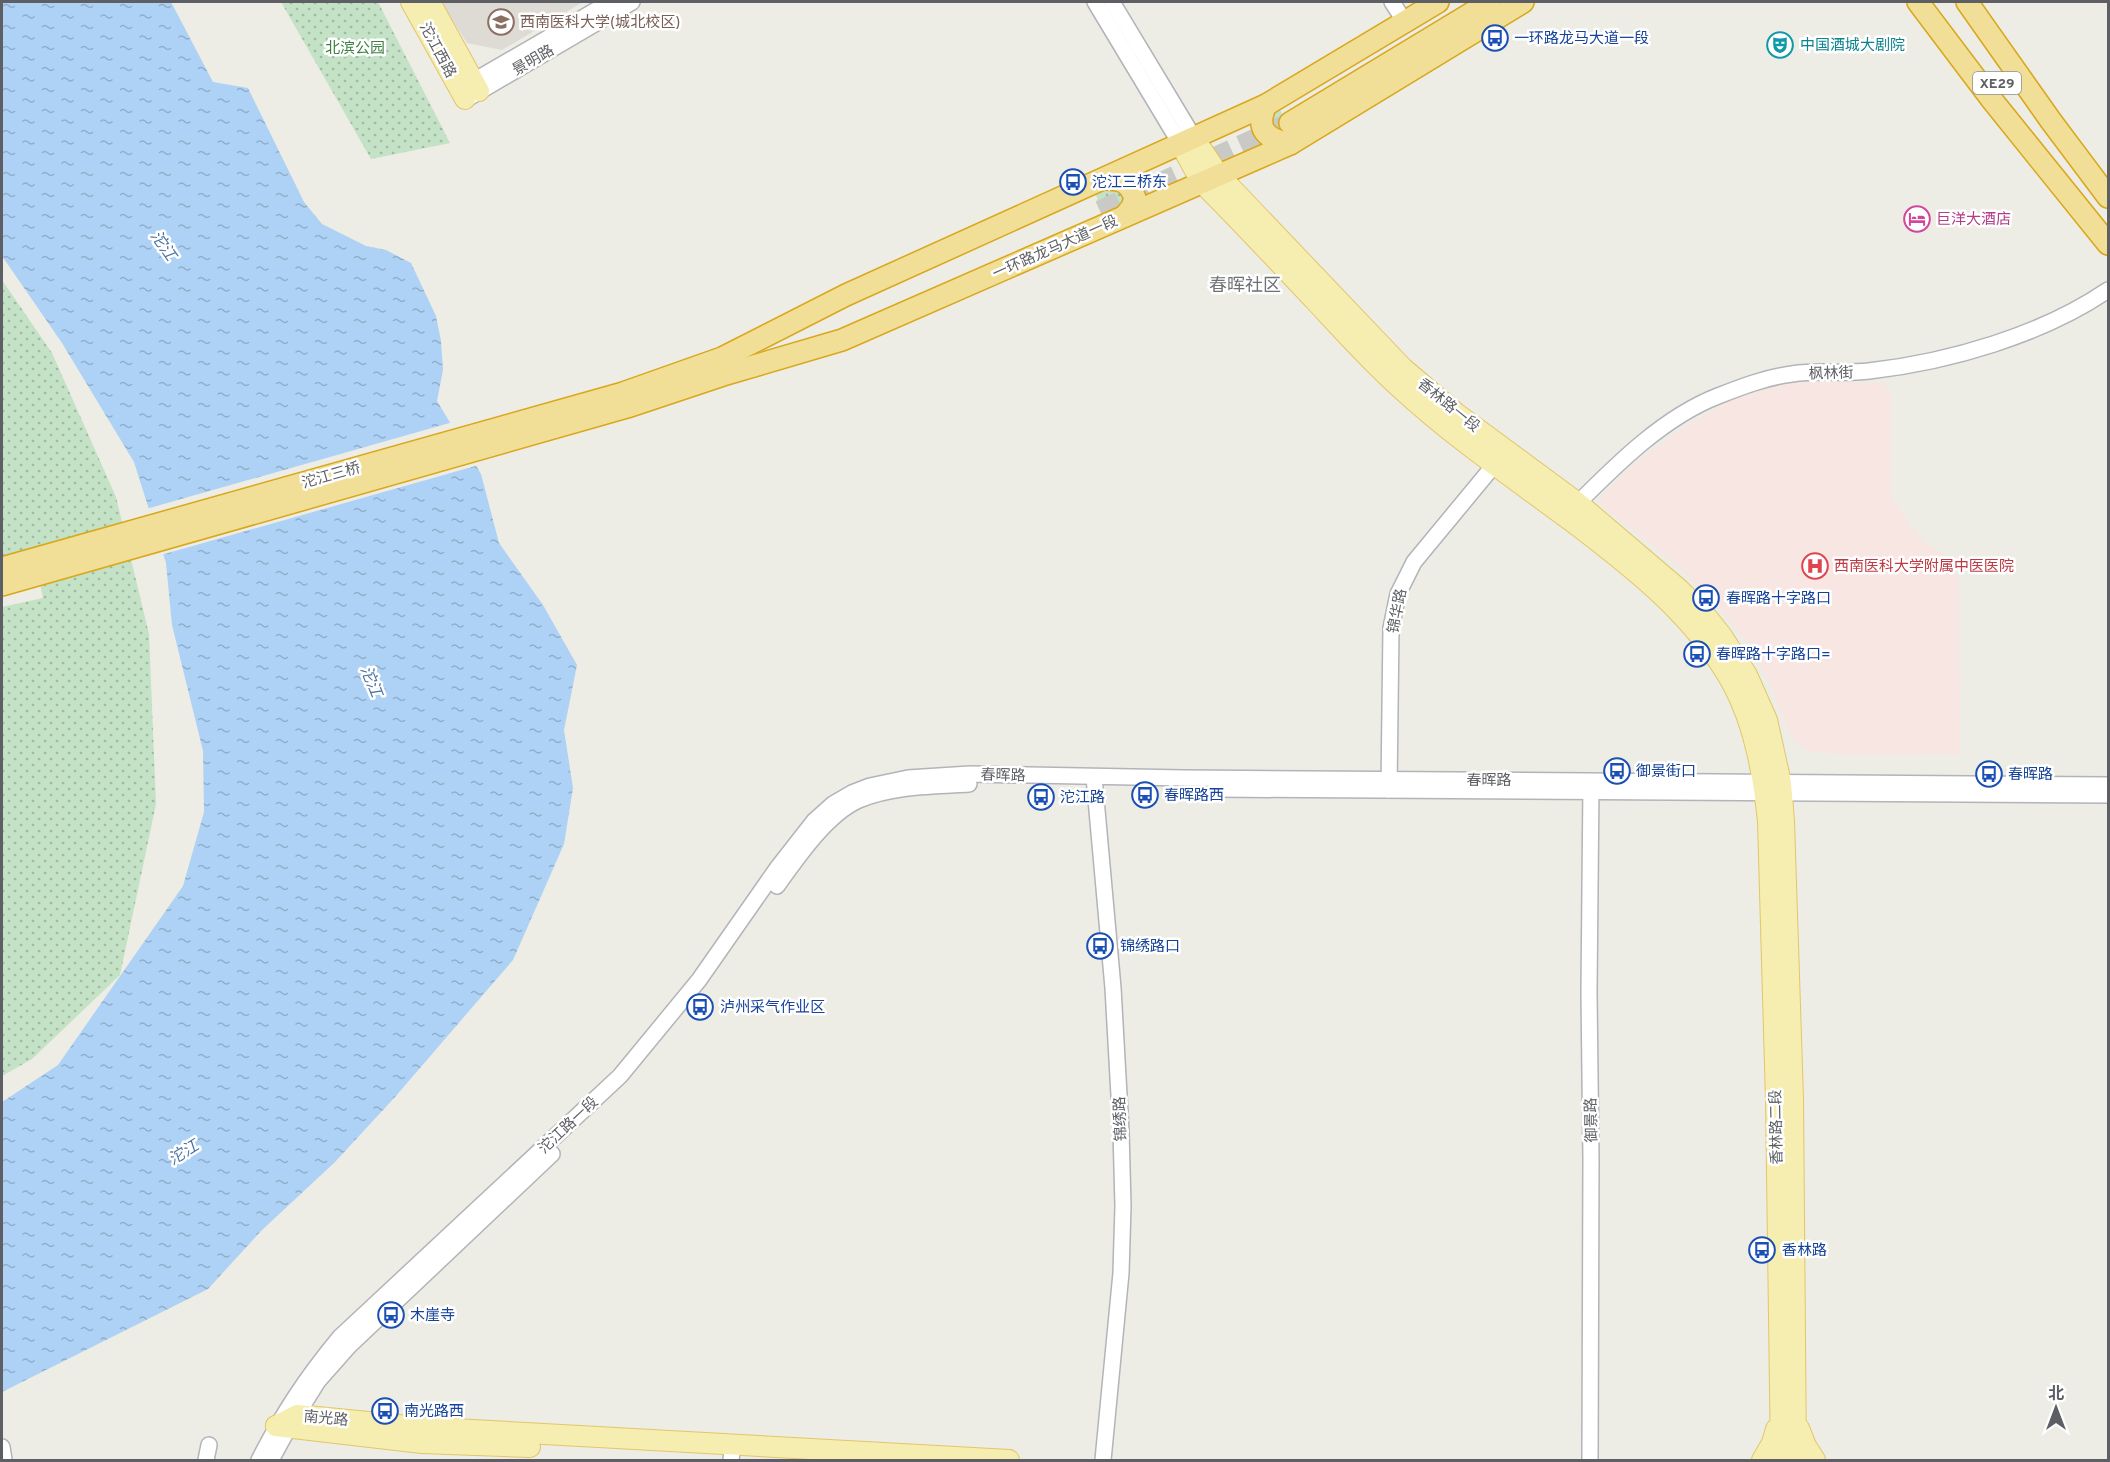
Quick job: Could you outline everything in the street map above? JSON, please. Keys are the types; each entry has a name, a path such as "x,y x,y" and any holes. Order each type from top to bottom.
{"highway":[{"name":"一环路龙马大道一段","path":"723,366 846,295 1187,141 1280,114 1407,14 1438,2"},
{"path":"1280,114 1470,2"},
{"path":"1290,144 1277,141 1268,135 1261,126 1261,116 1280,114 1490,2"},
{"name":"一环路龙马大道一段","path":"625,400 723,366 842,340 1290,144 1523,2"},
{"path":"1918,2 1992,100 2050,171"},
{"name":"XE29","path":"1936,2 2004,93 2050,171 2109,244"},
{"name":"XE29","path":"1952,2 2008,78 2051,121 2109,198"},
{"path":"1967,2 2051,121"},
{"path":"1105,179 1126,182 1131,189 1135,198 1125,216"},
{"path":"723,366 812,338 1098,205"},
{"name":"沱江三桥","path":"42,565 625,400"},
{"path":"2,567 42,565"},
{"path":"2,586 42,565"}],"main road":[{"name":"沱江西路","path":"411,2 469,90"},
{"name":"沱江西路","path":"430,2 469,90"},
{"name":"香林路一段","path":"1187,141 1210,178 1399,388 1436,420 1617,556 1654,587 1685,618 1710,649 1734,686 1773,789"},
{"name":"香林路一段","path":"1210,178 1403,368 1456,413 1578,503 1679,589 1707,617 1747,675 1767,720 1773,789"},
{"name":"香林路二段","path":"1773,789 1768,833 1776,1100 1788,1415 1796,1461"},
{"name":"香林路二段","path":"1781,1461 1788,1415"},
{"path":"1762,1461 1788,1415 1801,1433 1815,1461"},
{"name":"南光路","path":"287,1423 419,1427 800,1461"},
{"name":"南光路","path":"732,1454 1009,1461"}],"street":[{"name":"景明路","path":"469,90 610,2"},
{"name":"景明路","path":"469,90 632,2"},
{"name":"香林路一段","path":"1095,2 1187,141"},
{"name":"香林路一段","path":"1112,2 1187,141"},
{"path":"1392,2 1407,14"},
{"name":"枫林街","path":"1578,503 1629,453 1676,419 1715,397 1753,383 1792,374 1905,367 1947,358 2020,334 2081,308 2109,290"},
{"name":"锦华路","path":"1392,785 1391,627 1398,594 1414,562 1497,466"},
{"name":"春晖路","path":"872,790 890,780 938,775 1094,782 1591,785 2109,795"},
{"name":"锦绣路","path":"1094,782 1113,988 1123,1206 1121,1273 1102,1461"},
{"name":"御景路","path":"1590,1461 1592,1159 1588,992 1591,785"},
{"name":"春晖路","path":"1773,789 2109,785"},
{"name":"沱江路一段","path":"259,1461 318,1381 349,1346 628,1082 707,987 786,873 840,812 872,790"},
{"name":"沱江路一段","path":"271,1461 308,1375 340,1337 620,1076 699,980 778,867 814,821 833,804 852,792 872,790"},
{"path":"2,1447 4,1461"}],"shaded area":[{"name":"西南医科大学(城北校区)","path":"441,2 583,2 502,50 467,43"},
{"name":"西南医科大学附属中医医院","path":"1802,381 1884,383 1891,396 1891,497 1911,527 1929,545 1952,561 1959,579 1960,754 1851,755 1809,752 1792,738 1770,684 1747,643 1722,611 1684,572 1601,506 1601,497 1634,464 1682,428 1728,402 1770,387"}],"green space":[{"name":"北滨公园","path":"281,2 378,2 450,143 371,159"},
{"path":"1278,107 1293,130 1288,133 1271,129 1270,114"},
{"path":"1146,170 1152,184 1139,190 1131,177"},
{"path":"1110,187 1122,189 1126,203 1104,218 1096,193"},
{"path":"2,280 52,353 116,497 149,634 156,804 120,975 32,1059 2,1076 2,607 43,598 33,551 2,560"}],"water":[{"name":"沱江","path":"2,2 171,2 213,82 248,88 304,202 322,224 366,246 386,250 411,263 436,316 441,341 443,370 437,401 481,474 499,543 543,605 577,665 564,730 573,788 564,844 513,960 395,1097 335,1162 261,1231 208,1289 2,1392 2,1102 58,1065 183,886 204,812 203,751 172,625 166,563 134,462 62,343 2,256"}],"pier":[{"path":"453,422 479,465 161,555 146,509"}],"tunnel":[{"path":"1100,211 1290,123"}],"place":[{"name":"西南医科大学(城北校区)","path":"501,22"},
{"name":"一环路龙马大道一段","path":"1495,38"},
{"name":"中国酒城大剧院","path":"1780,45"},
{"name":"沱江三桥东","path":"1073,182"},
{"name":"巨洋大酒店","path":"1917,219"},
{"name":"西南医科大学附属中医医院","path":"1815,566"},
{"name":"春晖路十字路口","path":"1706,598"},
{"name":"春晖路十字路口=","path":"1697,654"},
{"name":"御景街口","path":"1617,771"},
{"name":"春晖路","path":"1989,774"},
{"name":"春晖路西","path":"1145,795"},
{"name":"沱江路","path":"1041,797"},
{"name":"锦绣路口","path":"1100,946"},
{"name":"泸州采气作业区","path":"700,1007"},
{"name":"香林路","path":"1762,1250"},
{"name":"木崖寺","path":"391,1315"},
{"name":"南光路西","path":"385,1411"}],"district":[{"name":"春晖社区","path":"1245,285"}]}
